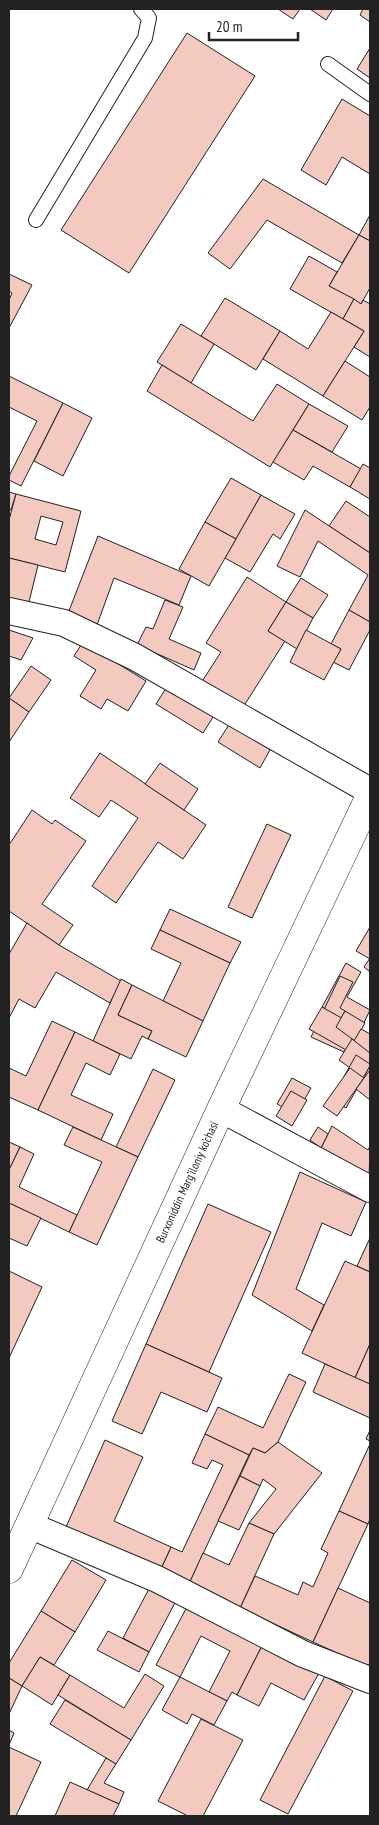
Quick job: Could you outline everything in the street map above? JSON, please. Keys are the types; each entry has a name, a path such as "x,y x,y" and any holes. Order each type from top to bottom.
{"main road":[{"name":"Burxoniddin Marg’iloniy ko’chasi","path":"9,1569 221,1109 370,796"}],"street":[{"path":"9,611 64,623 135,657 370,791"},
{"path":"221,1109 370,1189"},
{"path":"29,1525 157,1579 303,1654 370,1680"}],"lane":[{"path":"36,220 145,38 149,18 141,9"},
{"path":"328,64 370,94"}],"building":[{"path":"278,9 300,9 293,19"},
{"path":"310,9 333,9 326,20"},
{"path":"363,9 370,9 370,22 360,15"},
{"path":"187,33 255,76 129,273 61,230"},
{"path":"370,48 370,78 357,69"},
{"path":"342,99 370,116 370,174 342,157 326,185 301,170"},
{"path":"263,179 359,235 342,263 267,220 230,269 208,253"},
{"path":"370,215 370,241 359,235"},
{"path":"359,235 370,241 370,288 361,304 329,286"},
{"path":"309,256 337,272 329,286 354,299 343,319 290,289"},
{"path":"9,274 32,285 9,328 9,300 12,293 9,291"},
{"path":"225,298 280,331 256,370 201,336"},
{"path":"354,299 361,304 363,300 370,304 370,357 354,347 364,331 343,319"},
{"path":"331,312 364,331 323,396 263,359 280,331 308,349"},
{"path":"181,324 214,344 191,383 157,362"},
{"path":"345,361 370,377 370,407 362,420 323,396"},
{"path":"162,365 253,421 277,384 309,404 270,467 147,391"},
{"path":"9,376 63,403 21,486 9,480 9,476 37,421 9,407"},
{"path":"63,403 92,418 63,476 34,461"},
{"path":"309,404 348,426 332,452 293,430"},
{"path":"293,430 361,469 350,487 313,466 304,480 273,462"},
{"path":"363,464 370,468 370,499 350,487"},
{"path":"231,478 261,495 236,539 205,522"},
{"path":"9,492 16,494 11,510 9,509"},
{"path":"16,494 81,511 65,572 9,558 9,520","holes":["41,516 63,522 56,545 35,539"]},
{"path":"261,495 295,514 280,539 273,534 250,572 225,558"},
{"path":"346,501 370,517 370,553 329,526"},
{"path":"305,510 370,553 370,622 349,610 368,575 318,541 300,577 277,566"},
{"path":"205,522 236,539 209,586 179,569"},
{"path":"98,536 191,576 179,605 114,578 97,625 67,616"},
{"path":"9,558 38,565 29,602 9,598"},
{"path":"247,577 286,602 268,631 285,641 240,712 199,686 221,652 206,643"},
{"path":"301,578 328,595 313,618 286,602"},
{"path":"165,600 183,607 169,639 201,653 194,670 137,645 146,627 153,629"},
{"path":"286,602 313,618 297,649 268,631"},
{"path":"349,610 370,622 370,630 349,670 333,662 341,649 331,644"},
{"path":"9,630 33,638 21,660 9,656"},
{"path":"306,630 341,649 324,680 290,662"},
{"path":"83,642 146,681 128,711 107,699 101,709 80,696 96,670 74,656"},
{"path":"31,666 51,680 29,712 9,698"},
{"path":"168,685 215,714 203,733 156,704"},
{"path":"9,698 29,712 9,742"},
{"path":"230,723 271,748 260,768 218,742"},
{"path":"100,753 206,825 183,859 158,842 116,903 92,886 138,818 111,800 99,817 70,798"},
{"path":"160,763 198,789 184,810 145,784"},
{"path":"32,810 52,824 55,820 86,841 42,904 73,925 59,945 9,911 9,845"},
{"path":"267,824 291,835 252,918 228,907"},
{"path":"170,909 241,942 230,963 160,930"},
{"path":"27,923 59,945 121,981 110,1003 56,972 35,1008 19,999 9,1018 9,954"},
{"path":"370,927 370,959 356,951"},
{"path":"160,930 230,963 203,1021 163,1001 181,963 151,949"},
{"path":"370,958 370,972 364,967"},
{"path":"346,963 361,972 347,997 370,1010 361,1029 322,1007"},
{"path":"340,976 353,982 340,1008 345,1011 336,1027 352,1039 344,1052 311,1037"},
{"path":"121,979 132,985 118,1015 152,1031 148,1039 142,1036 131,1059 93,1041"},
{"path":"132,985 203,1021 186,1057 148,1039 152,1031 118,1015"},
{"path":"322,1007 361,1029 348,1051 309,1029"},
{"path":"345,1011 365,1023 355,1041 336,1027"},
{"path":"52,1021 75,1032 38,1110 9,1097 9,1068 26,1076"},
{"path":"361,1029 370,1034 370,1064 348,1051"},
{"path":"75,1032 120,1054 110,1075 86,1063 71,1095 113,1114 101,1140 38,1110"},
{"path":"352,1039 370,1053 370,1070 364,1078 339,1060"},
{"path":"356,1055 370,1064 370,1066 346,1108 331,1100"},
{"path":"370,1066 370,1087 361,1082"},
{"path":"350,1068 364,1078 337,1116 323,1106"},
{"path":"153,1069 175,1080 138,1157 116,1147"},
{"path":"370,1070 370,1100 356,1089"},
{"path":"292,1078 311,1088 296,1115 277,1104"},
{"path":"291,1091 307,1100 292,1126 276,1116"},
{"path":"332,1126 368,1150 370,1146 369,1180 321,1148"},
{"path":"73,1127 138,1157 97,1245 69,1232 102,1162 64,1145"},
{"path":"318,1127 328,1134 321,1148 310,1140"},
{"path":"9,1142 20,1147 9,1170"},
{"path":"20,1147 34,1154 19,1187 77,1215 69,1232 9,1203 9,1170"},
{"path":"300,1172 366,1202 351,1236 322,1223 296,1289 324,1305 312,1331 252,1295"},
{"path":"9,1203 41,1218 27,1246 9,1238"},
{"path":"208,1204 271,1232 209,1372 146,1344"},
{"path":"370,1238 370,1272 357,1266"},
{"path":"345,1261 370,1272 370,1344 355,1378 302,1353"},
{"path":"9,1271 42,1287 9,1358"},
{"path":"146,1344 222,1378 207,1412 161,1392 142,1434 112,1421"},
{"path":"370,1344 370,1384 355,1378"},
{"path":"325,1364 370,1384 370,1418 313,1392"},
{"path":"289,1374 306,1382 278,1442 265,1453 253,1448 249,1455 205,1434 218,1407 263,1428"},
{"path":"370,1430 370,1441 366,1439"},
{"path":"205,1434 249,1455 189,1584 160,1571 171,1547 182,1552 223,1465 212,1460 207,1469 192,1463"},
{"path":"105,1440 143,1457 114,1521 171,1547 160,1571 66,1527"},
{"path":"278,1442 322,1473 274,1534 249,1523 276,1489 263,1479 260,1486 240,1476 253,1448 265,1453"},
{"path":"370,1444 370,1519 368,1524 339,1511"},
{"path":"240,1476 260,1486 239,1530 218,1521"},
{"path":"339,1511 368,1524 313,1642 240,1608 255,1576 298,1595 303,1582 313,1587 328,1553 321,1549"},
{"path":"249,1523 274,1534 240,1608 189,1584 203,1553 229,1565"},
{"path":"72,1560 106,1580 75,1632 41,1611"},
{"path":"151,1585 177,1599 149,1652 123,1638"},
{"path":"338,1588 370,1603 370,1662 368,1667 313,1642"},
{"path":"188,1605 263,1644 237,1695 232,1692 227,1701 209,1692 230,1651 201,1636 180,1677 156,1665"},
{"path":"41,1611 75,1632 54,1665 40,1657 22,1686 9,1678 9,1663"},
{"path":"108,1631 149,1652 139,1672 97,1650"},
{"path":"263,1644 319,1673 304,1700 271,1683 259,1706 237,1695"},
{"path":"40,1657 70,1675 52,1705 22,1686"},
{"path":"145,1674 164,1686 131,1740 58,1695 70,1675 124,1708"},
{"path":"325,1676 353,1691 288,1814 260,1800"},
{"path":"180,1677 227,1701 214,1725 192,1714 187,1724 162,1710"},
{"path":"9,1678 22,1686 9,1714"},
{"path":"65,1700 131,1740 116,1764 50,1724"},
{"path":"201,1719 243,1740 203,1816 188,1816 158,1801"},
{"path":"9,1730 14,1733 9,1745"},
{"path":"9,1747 41,1762 16,1816 9,1816"},
{"path":"106,1758 116,1764 104,1783 124,1792 119,1804 87,1790"},
{"path":"70,1782 119,1804 113,1816 55,1816"}]}
